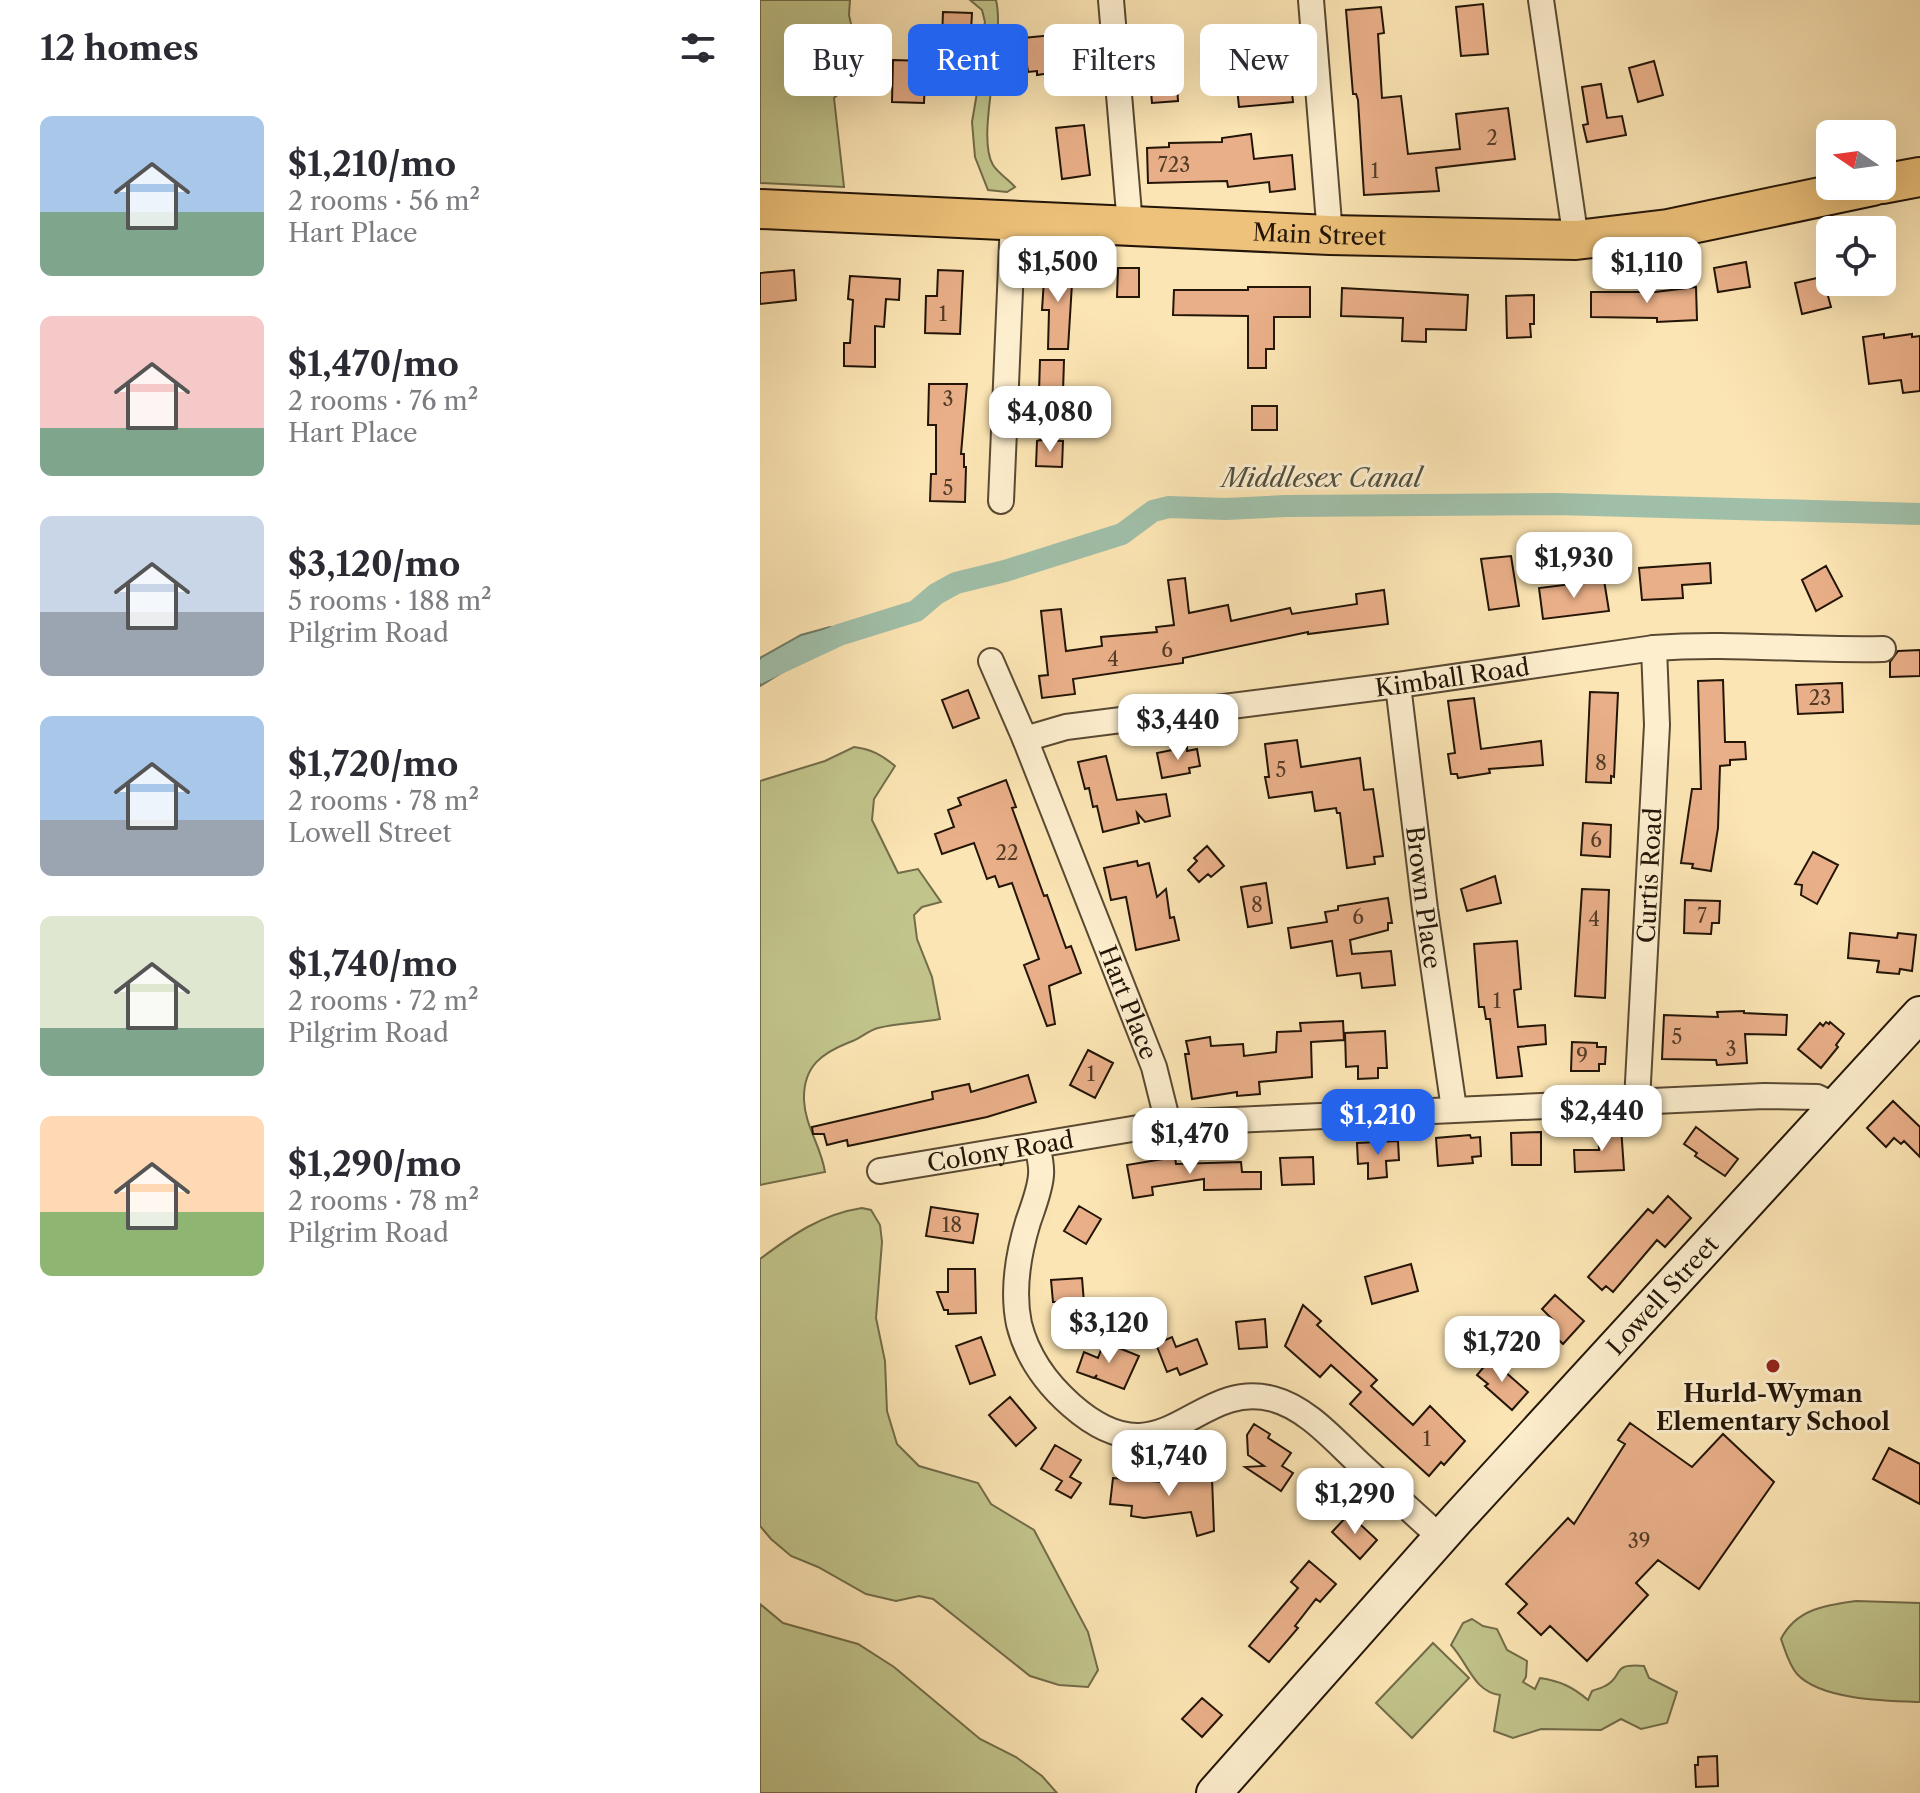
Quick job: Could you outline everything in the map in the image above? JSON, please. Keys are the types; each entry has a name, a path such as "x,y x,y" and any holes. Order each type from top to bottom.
{"main road":[{"path":"1896,181 1920,177"},
{"name":"Main Street","path":"760,209 1330,235 1576,240 1706,223 1816,199"}],"street":[{"path":"1111,0 1130,225"},
{"path":"1311,0 1330,235"},
{"path":"1541,0 1576,240"},
{"path":"1001,501 1013,220"},
{"name":"Kimball Road","path":"1025,739 1066,727 1398,685 1654,648 1883,649"},
{"name":"Curtis Road","path":"1637,1101 1657,725 1654,648"},
{"name":"Hart Place","path":"991,661 1025,739 1154,1067 1168,1123"},
{"name":"Brown Place","path":"1398,685 1425,909 1454,1109"},
{"name":"Lowell Street","path":"1226,1790 1441,1538 1920,1014"},
{"path":"1168,1123 1809,1096 1836,1106"},
{"name":"Colony Road","path":"880,1171 1168,1123"},
{"path":"1037,1145 1041,1178 1019,1257 1017,1310 1022,1334 1033,1359 1063,1398 1097,1426 1118,1434 1137,1436 1167,1430 1235,1397 1260,1396 1280,1401 1318,1426 1441,1538"}],"green space":[{"path":"760,0 850,0 851,24 784,24 784,96 836,96 834,98 844,187 760,183"},
{"path":"970,0 996,0 998,24 985,24 982,10"},
{"path":"976,96 991,96 988,151 993,165 1015,187 1007,192 988,190 975,157 972,122"},
{"path":"854,747 876,753 895,766 874,799 872,820 898,873 918,869 941,902 922,907 914,915 917,939 932,977 940,1019 874,1029 816,1062 807,1078 804,1100 807,1119 825,1172 760,1185 760,781 825,761"},
{"path":"862,1208 871,1210 880,1225 882,1242 876,1318 885,1361 887,1411 897,1444 919,1466 978,1483 991,1504 1034,1530 1088,1632 1098,1670 1088,1687 1059,1685 1030,1676 933,1599 919,1596 896,1601 866,1594 791,1556 760,1526 760,1259 821,1220"},
{"path":"1856,1601 1920,1603 1920,1702 1873,1700 1838,1694 1808,1683 1794,1670 1781,1639 1787,1629 1813,1610"},
{"path":"760,1604 783,1623 858,1644 894,1667 980,1739 1016,1757 1042,1776 1057,1793 760,1793"},
{"path":"1472,1619 1483,1626 1497,1629 1507,1650 1527,1661 1523,1682 1535,1689 1540,1678 1547,1679 1566,1685 1588,1700 1592,1691 1611,1682 1622,1668 1644,1666 1649,1678 1677,1692 1667,1723 1641,1729 1621,1719 1601,1730 1541,1729 1513,1738 1494,1731 1500,1695 1491,1693 1478,1683 1451,1645 1463,1623"},
{"path":"1433,1643 1469,1678 1412,1738 1376,1703"}],"shaded area":[{"path":"836,628 839,635 760,686 760,658 801,635"}],"building":[{"path":"1483,4 1488,54 1461,56 1456,7"},
{"path":"1381,7 1384,33 1378,34 1382,98 1401,96 1408,154 1460,149 1456,114 1508,108 1515,159 1436,168 1439,191 1364,195 1358,100 1353,94 1346,10"},
{"path":"943,12 972,13 971,24 943,24"},
{"path":"1044,36 1044,74 1028,72 1028,38"},
{"path":"893,60 908,60 908,96 924,96 924,103 892,102"},
{"path":"1654,61 1663,95 1638,102 1629,68"},
{"path":"1601,84 1607,118 1622,116 1626,135 1587,142 1583,125 1588,124 1582,87"},
{"path":"1151,96 1178,96 1178,101 1152,103"},
{"path":"1238,96 1292,96 1293,102 1239,107"},
{"path":"1084,125 1090,175 1062,179 1056,128"},
{"path":"1251,134 1254,159 1292,155 1295,189 1270,192 1269,182 1228,187 1227,181 1148,183 1147,148 1169,147 1169,143 1222,142 1222,138"},
{"path":"1746,262 1750,287 1718,292 1714,268"},
{"path":"1045,265 1073,267 1068,349 1048,349 1049,310 1042,310"},
{"path":"1118,268 1139,268 1139,297 1117,297"},
{"path":"794,270 796,300 760,304 760,273"},
{"path":"938,270 963,271 960,334 925,333 926,296 937,296"},
{"path":"850,276 900,279 899,300 886,299 884,327 875,326 875,367 844,366 844,343 850,343 853,300 848,299"},
{"path":"1816,278 1816,296 1828,296 1831,307 1802,314 1795,283"},
{"path":"1248,287 1310,287 1310,317 1274,317 1274,349 1266,349 1266,368 1248,368 1248,316 1173,315 1174,290 1248,290"},
{"path":"1696,287 1697,320 1657,322 1657,318 1591,317 1591,292 1655,292"},
{"path":"1342,288 1468,295 1466,330 1426,329 1426,342 1402,341 1403,318 1341,316"},
{"path":"1534,295 1531,337 1507,338 1506,296"},
{"path":"1884,334 1884,338 1912,334 1912,337 1920,336 1920,391 1903,393 1901,380 1869,384 1863,337"},
{"path":"1040,360 1064,360 1063,392 1039,392"},
{"path":"929,384 967,384 961,454 964,454 966,467 965,502 930,501 931,474 936,474 936,425 928,425"},
{"path":"1252,406 1277,406 1277,430 1252,430"},
{"path":"1037,441 1063,441 1062,467 1036,466"},
{"path":"1511,556 1519,606 1489,610 1481,559"},
{"path":"1710,563 1711,583 1682,585 1683,598 1642,600 1639,568"},
{"path":"1826,566 1842,596 1816,611 1802,580"},
{"path":"1185,578 1189,613 1228,605 1231,621 1290,608 1292,614 1357,604 1356,594 1384,590 1388,624 1308,632 1183,658 1183,663 1073,679 1075,694 1042,698 1039,676 1048,675 1041,611 1061,609 1066,651 1102,646 1101,637 1157,632 1156,627 1174,625 1168,580"},
{"path":"1604,580 1609,611 1543,619 1539,588"},
{"path":"1920,650 1920,676 1890,677 1890,662 1898,651"},
{"path":"1723,680 1725,742 1745,742 1746,759 1730,760 1730,765 1720,766 1718,828 1711,871 1681,863 1692,789 1701,789 1698,681"},
{"path":"1842,683 1843,712 1798,714 1796,685"},
{"path":"968,690 979,718 953,728 942,700"},
{"path":"1590,692 1618,693 1614,777 1611,776 1611,783 1586,782"},
{"path":"1474,698 1481,749 1541,741 1543,765 1489,769 1490,773 1458,778 1457,774 1451,774 1448,754 1455,753 1448,701"},
{"path":"1297,740 1301,767 1360,758 1364,790 1373,789 1383,856 1374,857 1375,864 1347,868 1340,813 1336,808 1315,811 1312,792 1269,798 1265,777 1269,777 1265,744"},
{"path":"1187,747 1187,751 1197,749 1200,766 1189,768 1190,773 1162,778 1157,753"},
{"path":"1106,756 1117,800 1166,794 1170,816 1145,822 1137,813 1139,823 1103,832 1097,806 1093,807 1089,788 1085,789 1078,762"},
{"path":"1006,780 1016,807 1012,808 1044,896 1047,895 1066,948 1071,946 1081,973 1049,986 1055,1024 1047,1026 1024,965 1039,959 1012,883 999,887 995,876 987,879 974,843 942,854 935,834 954,827 948,810 961,805 958,798"},
{"path":"1583,823 1611,825 1610,857 1581,855"},
{"path":"1207,846 1224,866 1199,882 1188,870 1197,861 1194,858"},
{"path":"1813,852 1838,865 1817,904 1801,895 1802,885 1795,884"},
{"path":"1137,861 1138,866 1149,863 1157,897 1166,889 1170,918 1174,917 1179,940 1136,950 1126,897 1111,900 1104,868"},
{"path":"1495,876 1501,903 1467,911 1461,889"},
{"path":"1266,883 1272,923 1248,927 1241,887"},
{"path":"1582,889 1609,890 1605,998 1575,996"},
{"path":"1388,898 1392,923 1388,923 1388,930 1350,940 1352,954 1391,951 1395,985 1362,988 1360,973 1337,976 1332,941 1291,948 1288,928 1327,922 1325,912 1338,910 1338,906"},
{"path":"1685,900 1720,901 1719,923 1712,923 1711,934 1684,933"},
{"path":"1850,933 1897,938 1898,933 1916,935 1912,971 1900,969 1899,974 1877,972 1879,961 1848,958"},
{"path":"1517,941 1521,989 1514,990 1518,1027 1545,1025 1546,1044 1518,1047 1522,1076 1497,1078 1490,1019 1486,1019 1484,1007 1479,1007 1474,944"},
{"path":"1717,1012 1787,1015 1786,1035 1745,1034 1747,1063 1717,1065 1716,1060 1662,1059 1664,1015 1718,1017"},
{"path":"1343,1021 1344,1040 1311,1042 1312,1077 1259,1082 1260,1094 1237,1096 1237,1092 1192,1099 1186,1041 1210,1037 1211,1046 1243,1044 1244,1056 1276,1052 1277,1032 1301,1031 1300,1023"},
{"path":"1826,1022 1844,1034 1821,1068 1798,1049 1820,1023 1823,1026"},
{"path":"1385,1031 1387,1068 1378,1068 1378,1078 1358,1079 1358,1066 1346,1067 1345,1033"},
{"path":"1572,1042 1597,1043 1597,1047 1606,1047 1605,1064 1599,1064 1599,1071 1571,1071"},
{"path":"1088,1050 1113,1063 1095,1098 1070,1085"},
{"path":"1028,1075 1036,1102 987,1117 848,1146 847,1140 827,1145 824,1134 813,1134 812,1127 933,1099 932,1092 969,1084 971,1092"},
{"path":"1893,1101 1920,1127 1920,1157 1904,1141 1901,1144 1894,1138 1886,1147 1867,1128"},
{"path":"1621,1127 1624,1170 1575,1172 1574,1150 1599,1150 1598,1128"},
{"path":"1696,1127 1738,1159 1725,1176 1695,1156 1697,1153 1684,1144"},
{"path":"1541,1132 1541,1165 1512,1165 1511,1133"},
{"path":"1470,1135 1471,1138 1480,1137 1481,1156 1472,1157 1473,1163 1438,1166 1436,1138"},
{"path":"1398,1141 1399,1160 1386,1161 1387,1177 1368,1179 1368,1163 1358,1164 1357,1143"},
{"path":"1175,1157 1176,1164 1241,1162 1242,1172 1261,1172 1261,1189 1204,1190 1204,1179 1152,1187 1153,1195 1133,1198 1127,1165"},
{"path":"1313,1157 1314,1184 1282,1185 1280,1158"},
{"path":"1668,1196 1691,1218 1665,1247 1657,1240 1613,1292 1606,1286 1602,1290 1588,1277 1648,1209 1653,1213"},
{"path":"1079,1206 1101,1219 1086,1244 1064,1231"},
{"path":"931,1207 978,1214 973,1243 926,1236"},
{"path":"1411,1264 1418,1291 1372,1304 1365,1277"},
{"path":"948,1269 975,1269 976,1313 948,1314 948,1310 944,1310 937,1292 948,1292"},
{"path":"1082,1278 1085,1315 1065,1319 1062,1308 1057,1308 1056,1302 1053,1302 1051,1280"},
{"path":"1555,1295 1584,1321 1563,1344 1546,1328 1553,1320 1542,1309"},
{"path":"1303,1305 1321,1321 1317,1325 1377,1380 1371,1386 1413,1425 1430,1406 1465,1441 1444,1465 1441,1462 1429,1476 1350,1404 1361,1392 1331,1365 1320,1377 1285,1346"},
{"path":"1265,1319 1267,1347 1239,1349 1236,1322"},
{"path":"981,1337 995,1375 970,1384 956,1346"},
{"path":"1172,1337 1176,1347 1197,1339 1207,1364 1180,1375 1177,1368 1167,1372 1156,1344"},
{"path":"1104,1342 1139,1356 1124,1389 1095,1378 1097,1375 1094,1378 1077,1372 1084,1352 1098,1358"},
{"path":"1492,1357 1528,1392 1512,1410 1477,1375"},
{"path":"1010,1397 1036,1428 1016,1446 989,1415"},
{"path":"1630,1423 1692,1467 1723,1434 1774,1482 1699,1589 1658,1560 1636,1583 1648,1595 1587,1661 1550,1626 1541,1635 1518,1613 1527,1604 1506,1584 1568,1518 1574,1524 1625,1444 1618,1440"},
{"path":"1254,1424 1291,1453 1282,1466 1293,1473 1281,1491 1245,1467 1264,1466 1248,1455 1247,1435"},
{"path":"1055,1445 1081,1460 1070,1477 1081,1483 1071,1498 1056,1490 1062,1481 1041,1469"},
{"path":"1889,1448 1920,1464 1920,1504 1873,1479"},
{"path":"1201,1469 1201,1479 1212,1478 1214,1531 1197,1536 1191,1512 1144,1518 1131,1516 1132,1506 1110,1504 1113,1478 1174,1483 1172,1471"},
{"path":"1349,1514 1377,1540 1360,1559 1332,1532"},
{"path":"1309,1561 1336,1584 1320,1602 1316,1599 1295,1626 1298,1628 1269,1662 1249,1646 1298,1588 1291,1582"},
{"path":"1202,1698 1222,1715 1202,1737 1182,1719"},
{"path":"1717,1756 1718,1786 1696,1787 1695,1765 1698,1765 1698,1757"}],"waterway":[{"name":"Middlesex Canal","path":"760,672 839,635 916,611 936,594 956,583 1122,534 1153,511 1169,507 1226,509 1557,504 1920,514"}],"place":[{"name":"Hurld-Wyman Elementary School","path":"1773,1366"}]}
